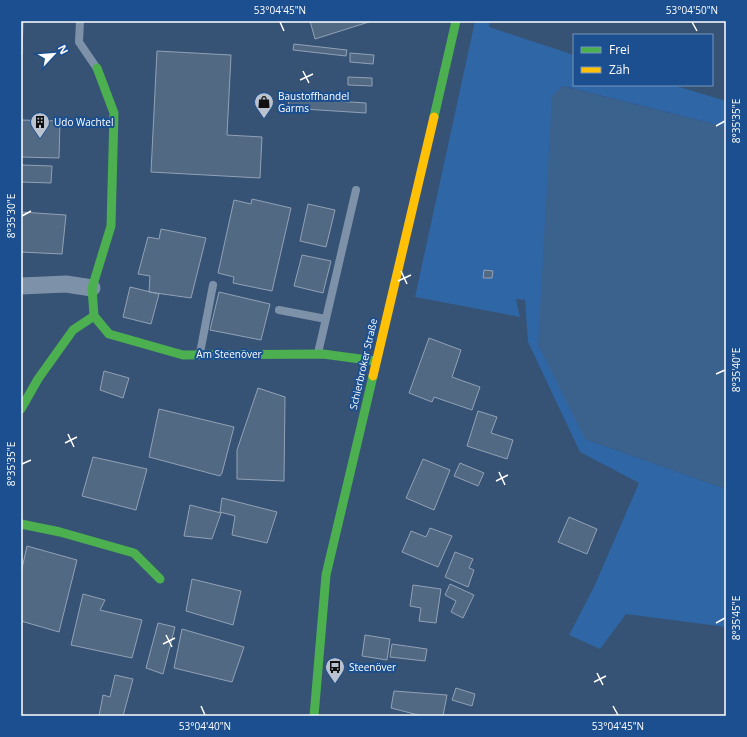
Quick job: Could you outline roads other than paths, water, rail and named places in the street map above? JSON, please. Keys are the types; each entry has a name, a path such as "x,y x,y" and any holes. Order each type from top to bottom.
{"street":[{"name":"Schierbroker Straße","path":"314,716 326,574 456,21"},
{"path":"21,409 38,379 73,330 94,316 92,288 111,226 114,113 97,68"},
{"path":"21,286 66,284 92,288"},
{"name":"Am Steenöver","path":"94,316 109,334 182,355 318,354 375,361"},
{"path":"21,524 60,532 134,553 160,579"}],"lane":[{"path":"80,21 79,42 97,68"},
{"path":"318,354 356,190"},
{"path":"199,354 213,285"},
{"path":"280,310 326,319"}],"place":[{"name":"Baustoffhandel Garms","path":"264,119"},
{"name":"Udo Wachtel","path":"40,139"},
{"name":"Steenöver","path":"335,684"}]}
